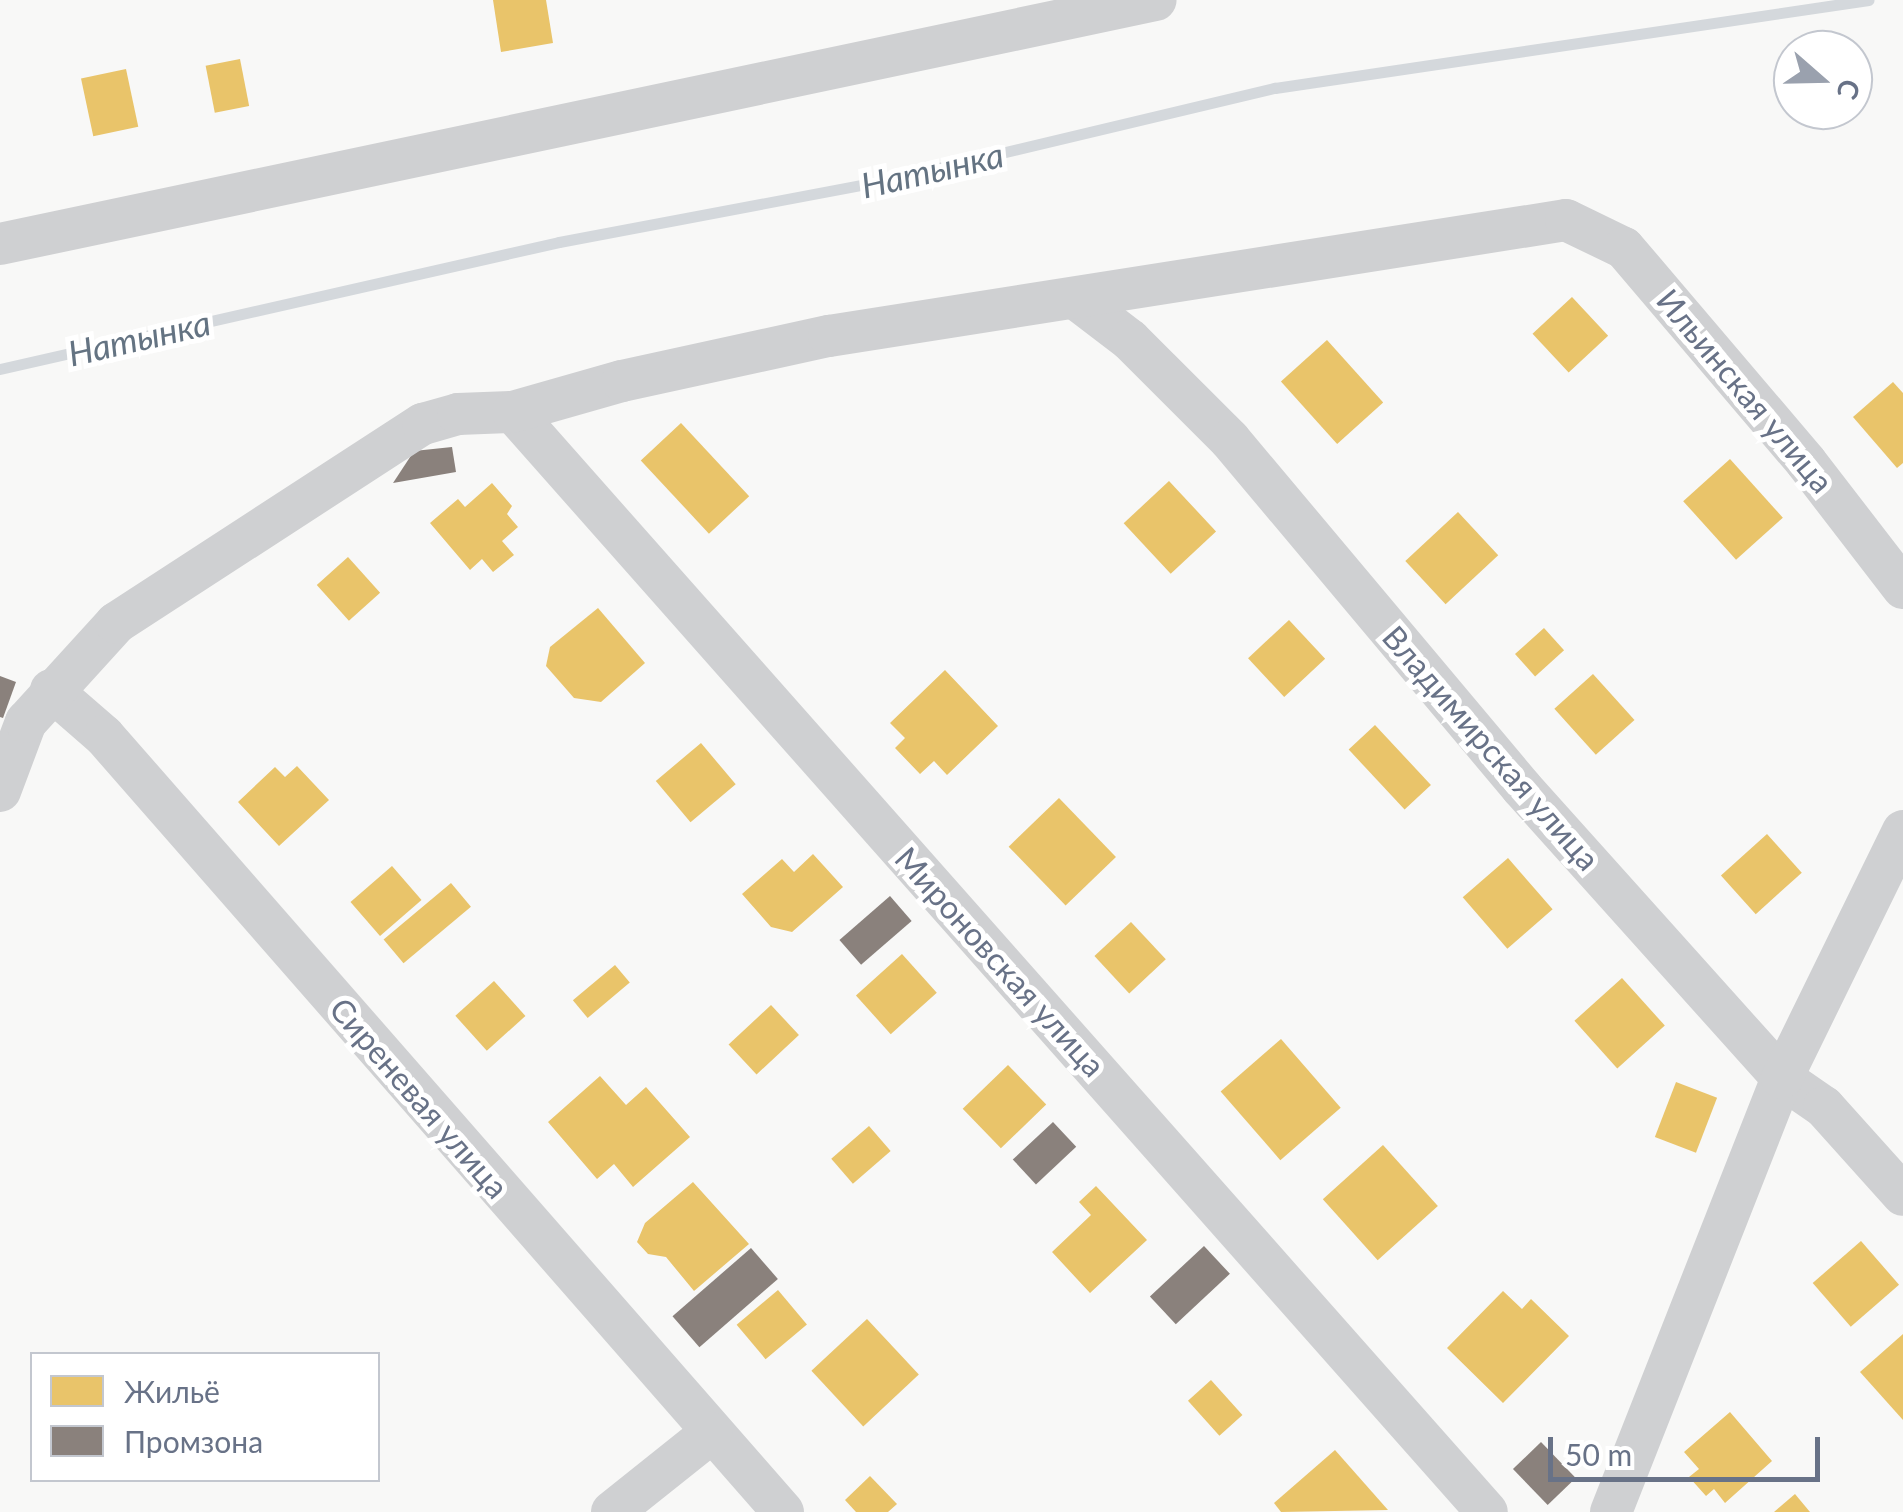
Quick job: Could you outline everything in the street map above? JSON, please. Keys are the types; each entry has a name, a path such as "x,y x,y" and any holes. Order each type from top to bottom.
{"street":[{"path":"0,244 1156,0"},
{"name":"Ильинская улица","path":"1079,301 1566,220 1624,248 1806,462 1903,588"},
{"path":"0,790 26,722 51,690 116,623 423,424 458,414 513,412 622,381 829,336 1079,301"},
{"name":"Владимирская улица","path":"1079,301 1130,340 1230,440 1522,788 1782,1078 1824,1107 1903,1194"},
{"name":"Мироновская улица","path":"513,412 1487,1512"},
{"name":"Сиреневая улица","path":"51,690 104,736 783,1512"},
{"path":"1610,1512 1782,1078 1903,831"},
{"path":"612,1512 711,1434"}],"building: Жильё":[{"path":"493,0 546,0 553,43 501,52"},
{"path":"240,59 249,106 215,113 206,66"},
{"path":"126,69 138,127 93,136 81,79"},
{"path":"1572,297 1608,336 1569,373 1533,334"},
{"path":"1327,340 1383,402 1337,444 1281,381"},
{"path":"1893,382 1903,393 1903,463 1897,468 1853,417"},
{"path":"681,423 749,496 709,534 641,461"},
{"path":"1730,459 1783,518 1736,560 1683,501"},
{"path":"1169,481 1216,531 1171,574 1124,523"},
{"path":"492,483 512,506 507,514 518,527 502,541 514,555 493,572 482,559 470,570 430,523 458,499 465,507"},
{"path":"1458,512 1498,555 1446,604 1405,561"},
{"path":"348,557 380,593 349,621 317,585"},
{"path":"598,608 645,663 601,702 574,698 546,666 550,647"},
{"path":"1289,620 1325,659 1284,697 1248,658"},
{"path":"1544,628 1564,650 1535,676 1515,654"},
{"path":"945,670 998,726 947,775 934,761 920,774 895,748 905,738 890,723"},
{"path":"1593,674 1634,720 1596,755 1554,709"},
{"path":"1375,725 1431,785 1405,810 1349,750"},
{"path":"701,743 736,784 691,822 656,781"},
{"path":"297,766 329,800 279,846 238,802 275,767 285,777"},
{"path":"1059,798 1116,857 1066,906 1009,847"},
{"path":"1767,834 1802,873 1756,914 1721,875"},
{"path":"813,854 843,887 792,932 771,927 742,894 782,859 794,872"},
{"path":"1508,858 1553,909 1507,949 1463,897"},
{"path":"392,866 422,900 380,936 350,902"},
{"path":"451,883 471,907 404,963 384,940"},
{"path":"1131,922 1166,959 1129,993 1094,956"},
{"path":"902,954 937,993 891,1034 856,995"},
{"path":"615,965 630,983 588,1018 573,1000"},
{"path":"1622,978 1665,1026 1617,1068 1574,1021"},
{"path":"494,981 525,1016 487,1051 455,1016"},
{"path":"771,1005 799,1035 757,1075 729,1045"},
{"path":"1281,1039 1341,1108 1280,1160 1221,1091"},
{"path":"1008,1065 1046,1105 1001,1148 963,1109"},
{"path":"600,1076 626,1105 646,1087 690,1137 633,1187 614,1164 597,1179 548,1122"},
{"path":"1676,1082 1717,1098 1696,1153 1655,1137"},
{"path":"869,1126 891,1151 853,1184 831,1159"},
{"path":"1383,1145 1438,1206 1378,1260 1323,1199"},
{"path":"693,1182 749,1244 694,1291 666,1257 648,1254 637,1242 645,1223"},
{"path":"1096,1186 1147,1240 1090,1293 1052,1252 1091,1215 1079,1202"},
{"path":"1861,1241 1899,1285 1851,1327 1813,1283"},
{"path":"778,1290 807,1324 766,1359 737,1325"},
{"path":"1503,1291 1522,1309 1531,1299 1569,1336 1503,1403 1447,1348"},
{"path":"867,1319 919,1375 863,1426 811,1371"},
{"path":"1903,1334 1903,1420 1860,1372"},
{"path":"1211,1380 1242,1415 1219,1436 1188,1401"},
{"path":"1730,1412 1772,1461 1725,1503 1714,1489 1706,1496 1689,1477 1699,1469 1684,1452"},
{"path":"1335,1450 1388,1510 1281,1512 1274,1503"},
{"path":"870,1476 897,1504 888,1512 856,1512 845,1500"},
{"path":"1795,1494 1810,1512 1774,1512"}],"building: Промзона":[{"path":"452,447 456,472 393,483 414,451"},
{"path":"0,676 16,682 3,718 0,717"},
{"path":"890,896 912,921 861,965 839,940"},
{"path":"1053,1122 1076,1147 1036,1184 1013,1160"},
{"path":"1204,1246 1230,1274 1176,1324 1150,1296"},
{"path":"751,1248 778,1279 699,1347 673,1316"},
{"path":"1541,1442 1576,1478 1548,1505 1513,1469"}],"waterway":[{"name":"Натынка","path":"0,369 559,242 892,179 1275,88 1869,0"}]}
